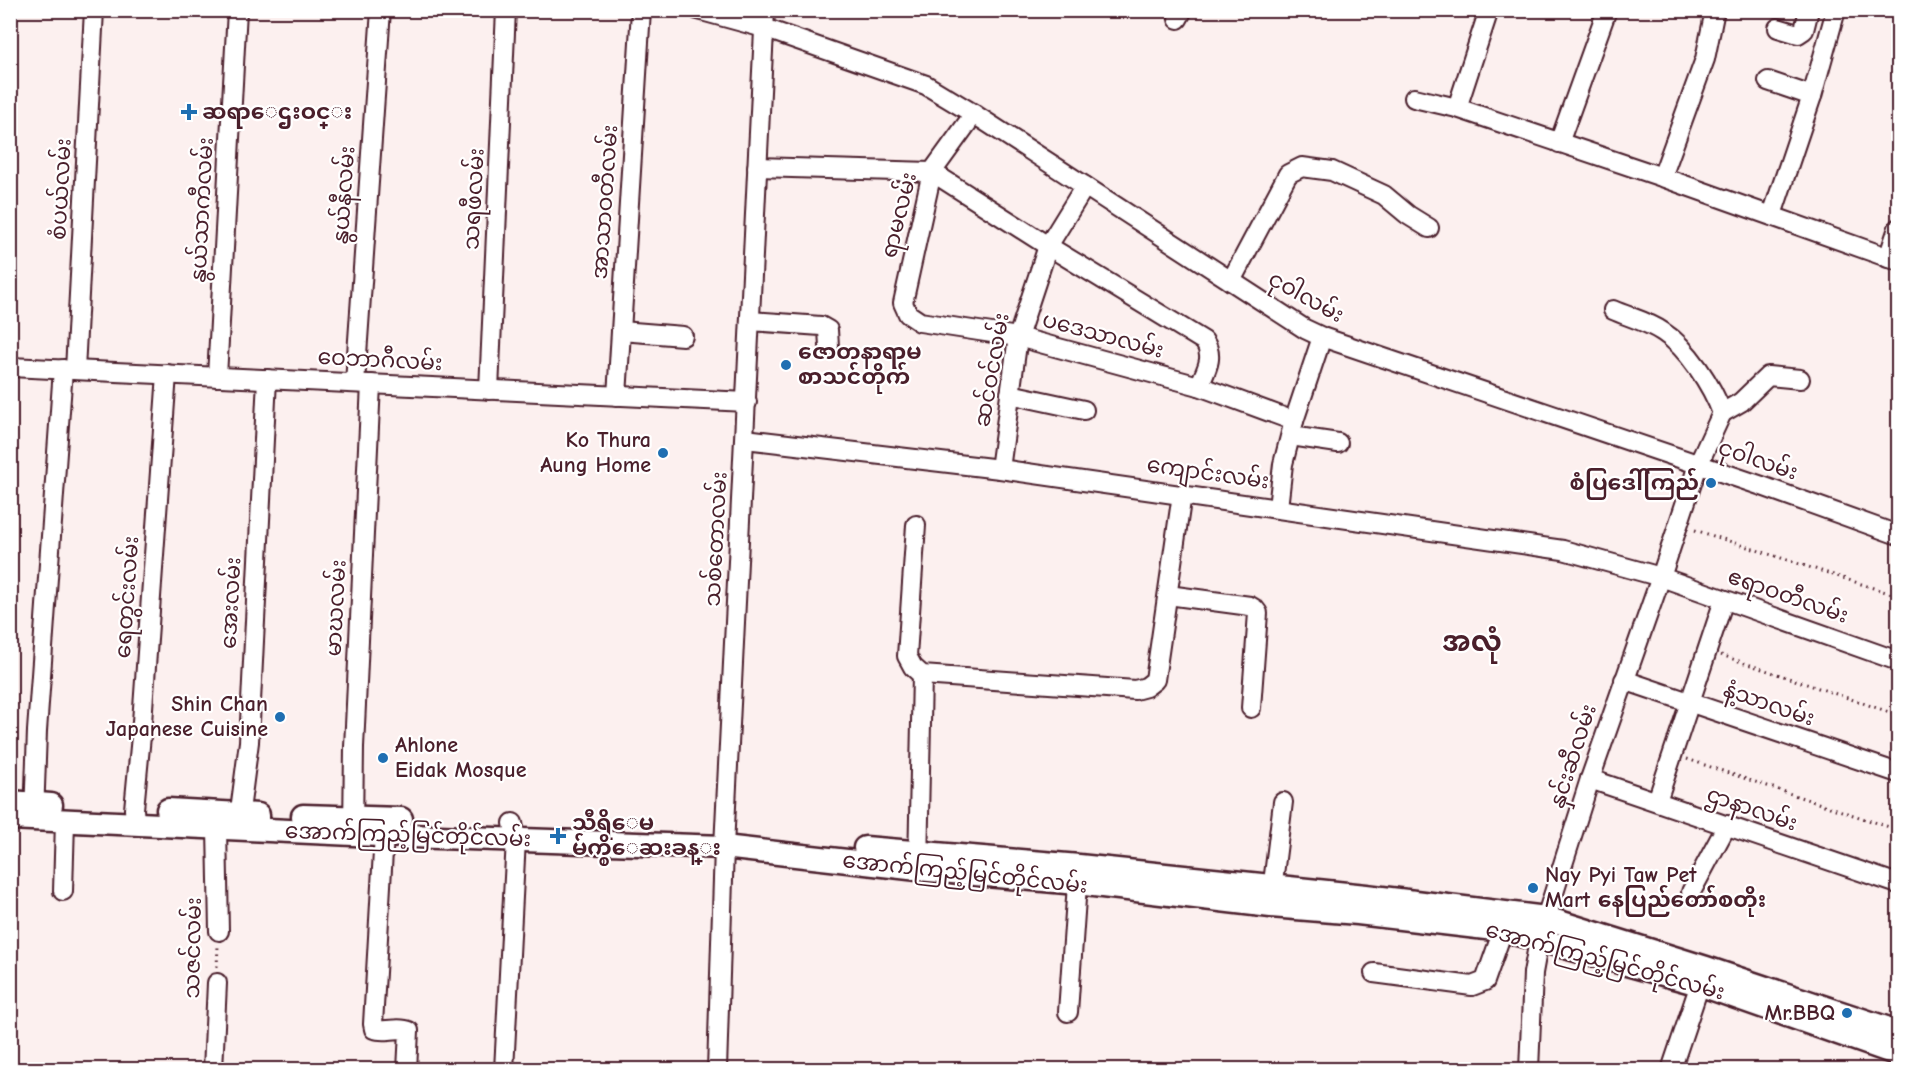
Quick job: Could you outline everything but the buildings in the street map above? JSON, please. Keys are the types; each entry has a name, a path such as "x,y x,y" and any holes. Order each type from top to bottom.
{"main road":[{"name":"အောက်ကြည့်မြင်တိုင်လမ်း","path":"10,802 65,821 134,816"},
{"name":"အောက်ကြည့်မြင်တိုင်လမ်း","path":"10,818 34,812 231,823 515,831 724,842 1078,875 1340,903 1542,929 1899,1032"},
{"name":"အောက်ကြည့်မြင်တိုင်လမ်း","path":"1340,903 1503,930 1542,929"},
{"name":"အောက်ကြည့်မြင်တိုင်လမ်း","path":"1702,976 1899,1054"}],"street":[{"name":"စံပယ်လမ်း","path":"34,812 37,731 69,369 94,10"},
{"name":"နွယ်သာကီလမ်း","path":"217,377 237,10"},
{"name":"နွယ်နီလမ်း","path":"363,384 381,10"},
{"name":"သရဖီလမ်း","path":"489,390 507,10"},
{"name":"အာသာဝတီလမ်း","path":"617,396 641,10"},
{"name":"ငုဝါလမ်း","path":"698,10 765,19 926,85 1231,282 1305,329 1322,337 1899,535"},
{"path":"1457,108 1489,10"},
{"path":"1559,143 1606,10"},
{"path":"1662,177 1705,59 1715,10"},
{"path":"1778,28 1798,34 1804,30 1809,10"},
{"path":"1772,215 1812,96 1836,10"},
{"name":"သစ်တောလမ်း","path":"717,1070 724,842 765,19"},
{"path":"1768,81 1812,96"},
{"path":"1414,98 1457,108 1662,177 1894,260 1899,228"},
{"name":"ရာမလမ်း","path":"903,303 932,172 974,114"},
{"path":"757,167 932,172 1204,341 1209,349 1210,359 1199,386"},
{"path":"1231,282 1288,174 1302,167 1332,171 1384,195 1408,215 1430,228"},
{"name":"ဆင်ဝင်လမ်း","path":"1000,469 1018,337 1048,246 1085,186"},
{"name":"ပဒေသာလမ်း","path":"903,303 908,314 920,322 1018,337 1199,386 1292,428 1338,442"},
{"path":"1612,310 1662,331 1681,345 1716,396 1722,413 1741,402 1768,376 1800,379"},
{"path":"750,321 820,326 828,330 829,346"},
{"path":"621,331 683,336"},
{"path":"1278,508 1283,464 1292,428 1322,337"},
{"name":"ဝေဘာဂီလမ်း","path":"10,367 747,402"},
{"name":"ရေတွင်းလမ်း","path":"134,816 167,374"},
{"name":"အေးလမ်း","path":"231,823 249,742 267,379"},
{"name":"မာဃလမ်း","path":"353,826 363,384"},
{"path":"1010,394 1084,410"},
{"name":"နှင်းဆီလမ်း","path":"1529,1070 1533,973 1542,929 1590,779 1698,465 1722,413"},
{"name":"ကျောင်းလမ်း","path":"745,439 1000,469 1563,550 1661,577"},
{"path":"916,525 907,656 913,668 922,675 1136,690 1146,687 1155,680 1182,494"},
{"name":"ဧရာဝတီလမ်း","path":"1661,577 1899,661"},
{"path":"1168,596 1250,606 1255,609 1258,614 1251,708"},
{"path":"1657,801 1724,600"},
{"path":"918,861 922,675"},
{"name":"နံ့သာလမ်း","path":"1624,680 1899,773"},
{"name":"ဌာနာလမ်း","path":"1590,779 1899,884"},
{"path":"1272,897 1283,802"},
{"path":"63,891 65,821"},
{"name":"သဇင်လမ်း","path":"219,931 231,823"},
{"path":"1691,892 1727,825"},
{"path":"383,826 373,1024 374,1029 381,1031 405,1029 409,1031 407,1070"},
{"path":"504,1070 515,831"},
{"path":"1068,1012 1078,875"},
{"path":"1374,973 1472,986 1485,981 1503,930"},
{"path":"1671,1070 1702,976"},
{"name":"သဇင်လမ်း","path":"213,1070 217,983"}],"path":[{"path":"1678,524 1899,596"},
{"path":"1708,651 1899,715"},
{"path":"1674,754 1899,830"},
{"name":"သဇင်လမ်း","path":"217,983 219,931"}],"place":[{"name":"ဆရာေဌးဝင္း","path":"189,112"},
{"name":"ဇောတနာရာမ စာသင်တိုက်","path":"786,365"},
{"name":"Ko Thura Aung Home","path":"663,453"},
{"name":"စံပြဒေါ်ကြည်","path":"1711,483"},
{"name":"Shin Chan Japanese Cuisine","path":"280,717"},
{"name":"Ahlone Eidak Mosque","path":"383,758"},
{"name":"သီရိေမ မ်က္စိေဆးခန္း","path":"558,836"},
{"name":"Nay Pyi Taw Pet Mart နေပြည်တော်စတိုး","path":"1533,888"},
{"name":"Mr.BBQ","path":"1847,1013"}],"district":[{"name":"အလုံ","path":"1472,642"}]}
